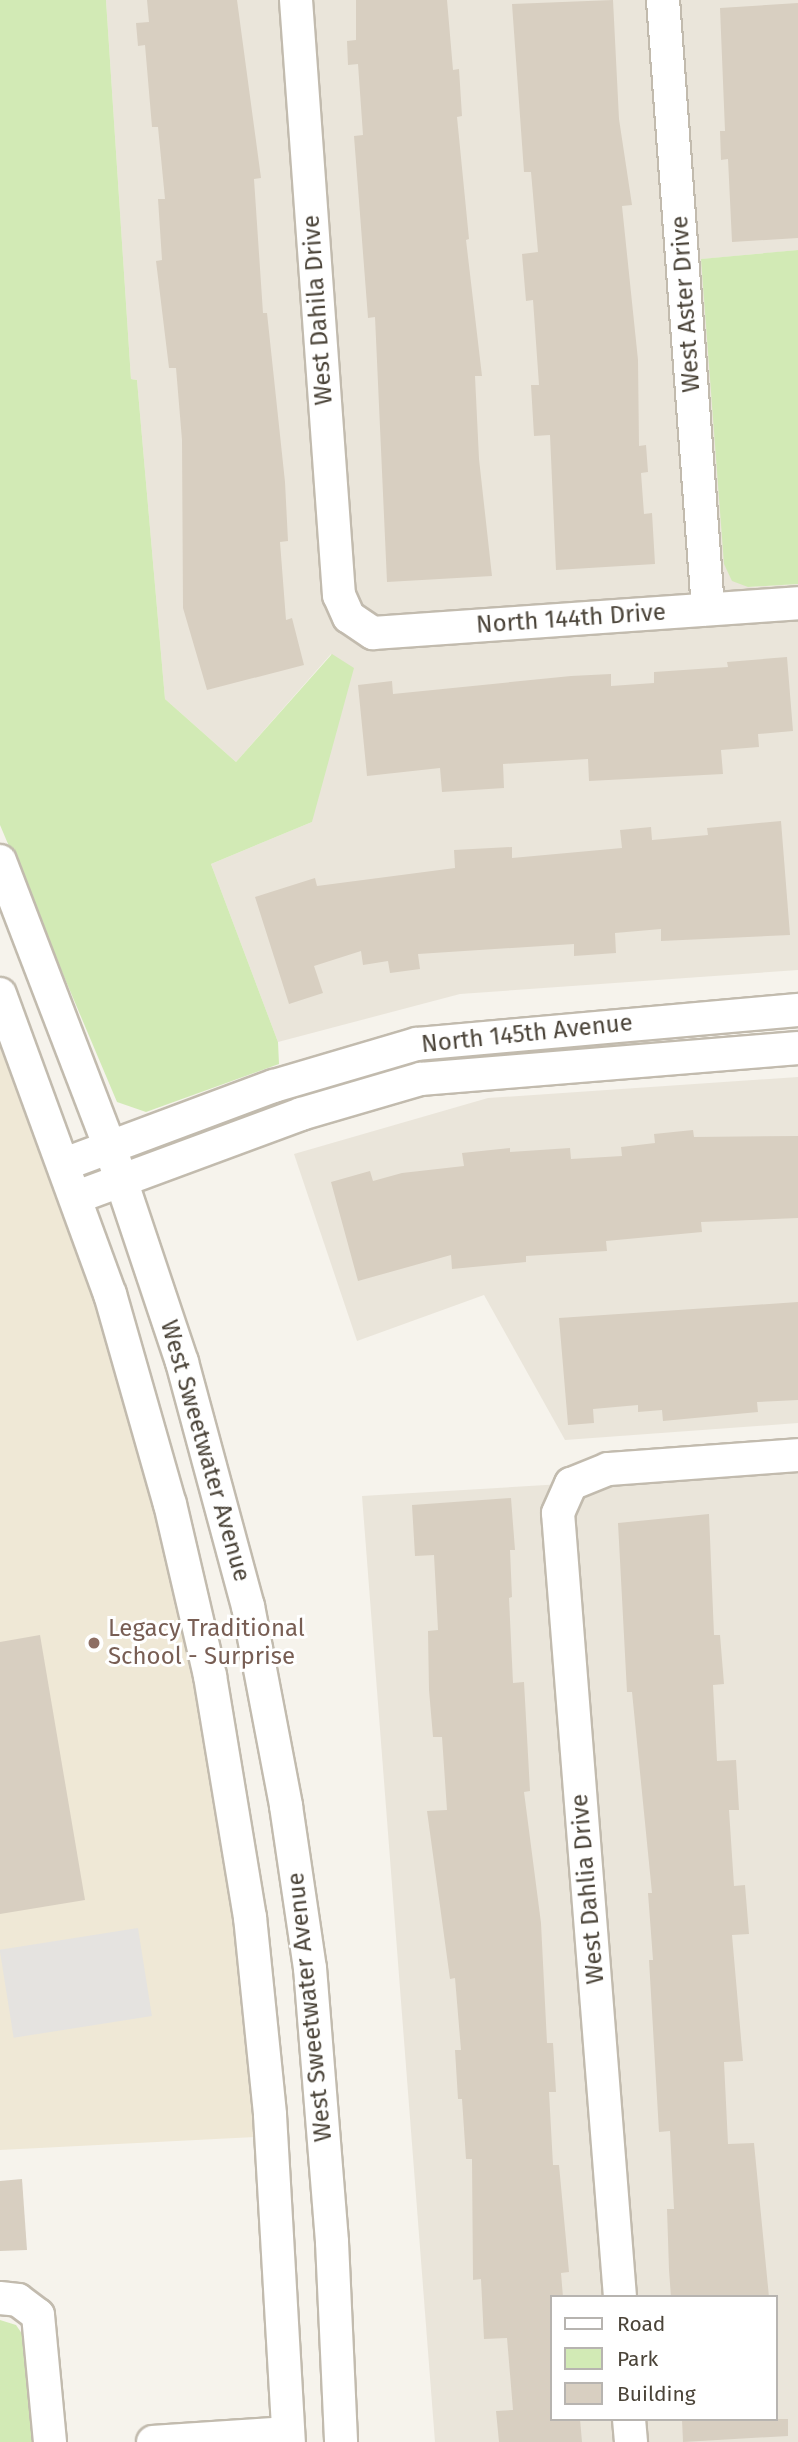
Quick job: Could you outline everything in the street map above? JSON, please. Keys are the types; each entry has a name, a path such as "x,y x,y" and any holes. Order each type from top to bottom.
{"street":[{"name":"West Dahila Drive","path":"296,0 338,594 349,617"},
{"name":"West Aster Drive","path":"663,0 708,609"},
{"name":"North 144th Drive","path":"349,617 373,633 798,603"},
{"name":"West Sweetwater Avenue","path":"0,861 110,1147 183,1362 233,1542 286,1806 310,1968 332,2242 341,2442"},
{"name":"West Sweetwater Avenue","path":"0,994 77,1197 170,1504 223,1751 250,1917 270,2115 288,2437"},
{"name":"North 145th Avenue","path":"65,1164 334,1065 417,1044 798,1010"},
{"name":"North 145th Avenue","path":"77,1197 300,1114 421,1079 798,1048"},
{"name":"West Dahlia Drive","path":"620,2295 558,1513 571,1484 608,1469 798,1455"},
{"path":"15,2302 41,2326 50,2442"},
{"path":"629,2421 631,2442"},
{"path":"153,2442 288,2437"}],"shaded area":[{"path":"106,0 798,0 798,250 702,259 748,587 798,584 798,970 460,994 278,1042 211,864 312,822 331,654 236,762 165,699 137,380 131,379"},
{"name":"Legacy Traditional School - Surprise","path":"0,1039 108,1339 145,1463 201,1702 245,2001 255,2137 0,2150"},
{"path":"798,1077 798,1423 565,1440 484,1295 357,1341 294,1154 488,1098"},
{"path":"798,1470 798,2442 435,2442 362,1496"},
{"path":"138,1928 152,2016 14,2038 0,1950"}],"green space":[{"path":"0,0 106,0 131,379 137,380 165,699 236,762 332,654 354,668 312,822 211,864 278,1042 279,1064 146,1112 117,1102 0,825"},
{"path":"798,250 798,584 748,587 732,581 724,564 701,259"},
{"path":"0,2320 16,2325 29,2344 34,2442 0,2442"}],"building":[{"path":"147,0 237,0 261,178 254,179 263,313 267,313 285,482 288,541 280,542 286,620 292,618 304,665 207,690 183,608 182,440 176,368 169,368 156,261 162,260 158,199 165,199 158,127 152,127 145,45 138,46 136,23 149,22"},
{"path":"356,0 447,0 453,70 459,69 462,116 457,117 469,239 466,240 482,376 475,376 479,459 492,576 387,582 375,317 368,318 354,136 363,135 358,64 348,65 347,41 356,40"},
{"path":"613,0 619,119 632,205 622,206 638,360 639,446 646,445 648,472 641,473 644,514 652,513 655,564 556,570 550,435 534,436 531,385 539,385 533,300 526,301 522,254 538,252 531,172 524,172 512,4"},
{"path":"798,3 798,238 732,242 728,159 721,160 720,131 725,131 720,8"},
{"path":"787,657 793,731 758,734 759,747 721,750 723,774 589,781 588,759 503,764 504,788 442,792 440,768 367,776 358,685 392,681 393,694 611,674 611,686 654,683 654,672 728,667 727,662"},
{"path":"781,821 790,935 661,941 661,929 615,933 616,953 574,956 574,944 418,954 420,969 390,973 388,961 363,965 361,951 314,966 323,993 289,1004 255,897 315,878 317,886 455,868 454,850 512,847 512,858 622,848 620,830 651,827 652,840 708,835 707,828"},
{"path":"693,1130 694,1137 798,1136 798,1218 701,1222 702,1232 606,1241 607,1251 526,1256 526,1262 452,1269 451,1255 358,1281 331,1182 370,1171 373,1181 402,1173 464,1166 462,1153 510,1148 510,1152 570,1148 571,1159 622,1156 621,1147 655,1143 654,1134"},
{"path":"798,1302 798,1400 757,1402 758,1412 663,1421 662,1410 638,1412 638,1405 593,1409 594,1423 568,1425 559,1318"},
{"path":"511,1498 515,1550 510,1550 512,1597 509,1598 513,1683 524,1682 530,1791 524,1792 541,1923 547,2043 553,2043 556,2092 549,2092 553,2165 559,2165 569,2272 561,2273 563,2295 550,2295 550,2421 580,2421 582,2442 499,2442 496,2411 513,2410 507,2338 484,2339 481,2279 473,2280 472,2159 466,2159 462,2099 458,2099 455,2050 461,2050 455,1978 450,1979 427,1811 447,1810 442,1737 433,1737 429,1690 428,1631 438,1630 434,1555 415,1556 412,1505"},
{"path":"709,1514 714,1635 720,1635 724,1684 713,1685 717,1761 736,1760 739,1810 729,1810 734,1886 745,1885 749,1934 732,1935 743,2061 724,2062 728,2144 754,2143 769,2295 671,2295 667,2209 674,2209 670,2131 659,2132 649,1960 653,1960 648,1893 652,1893 632,1692 627,1692 618,1523"},
{"path":"40,1635 85,1900 0,1914 0,1642"},
{"path":"22,2179 27,2250 0,2251 0,2181"},
{"path":"788,2419 788,2436 683,2442 682,2421"}],"place":[{"name":"Legacy Traditional School - Surprise","path":"94,1643"}]}
